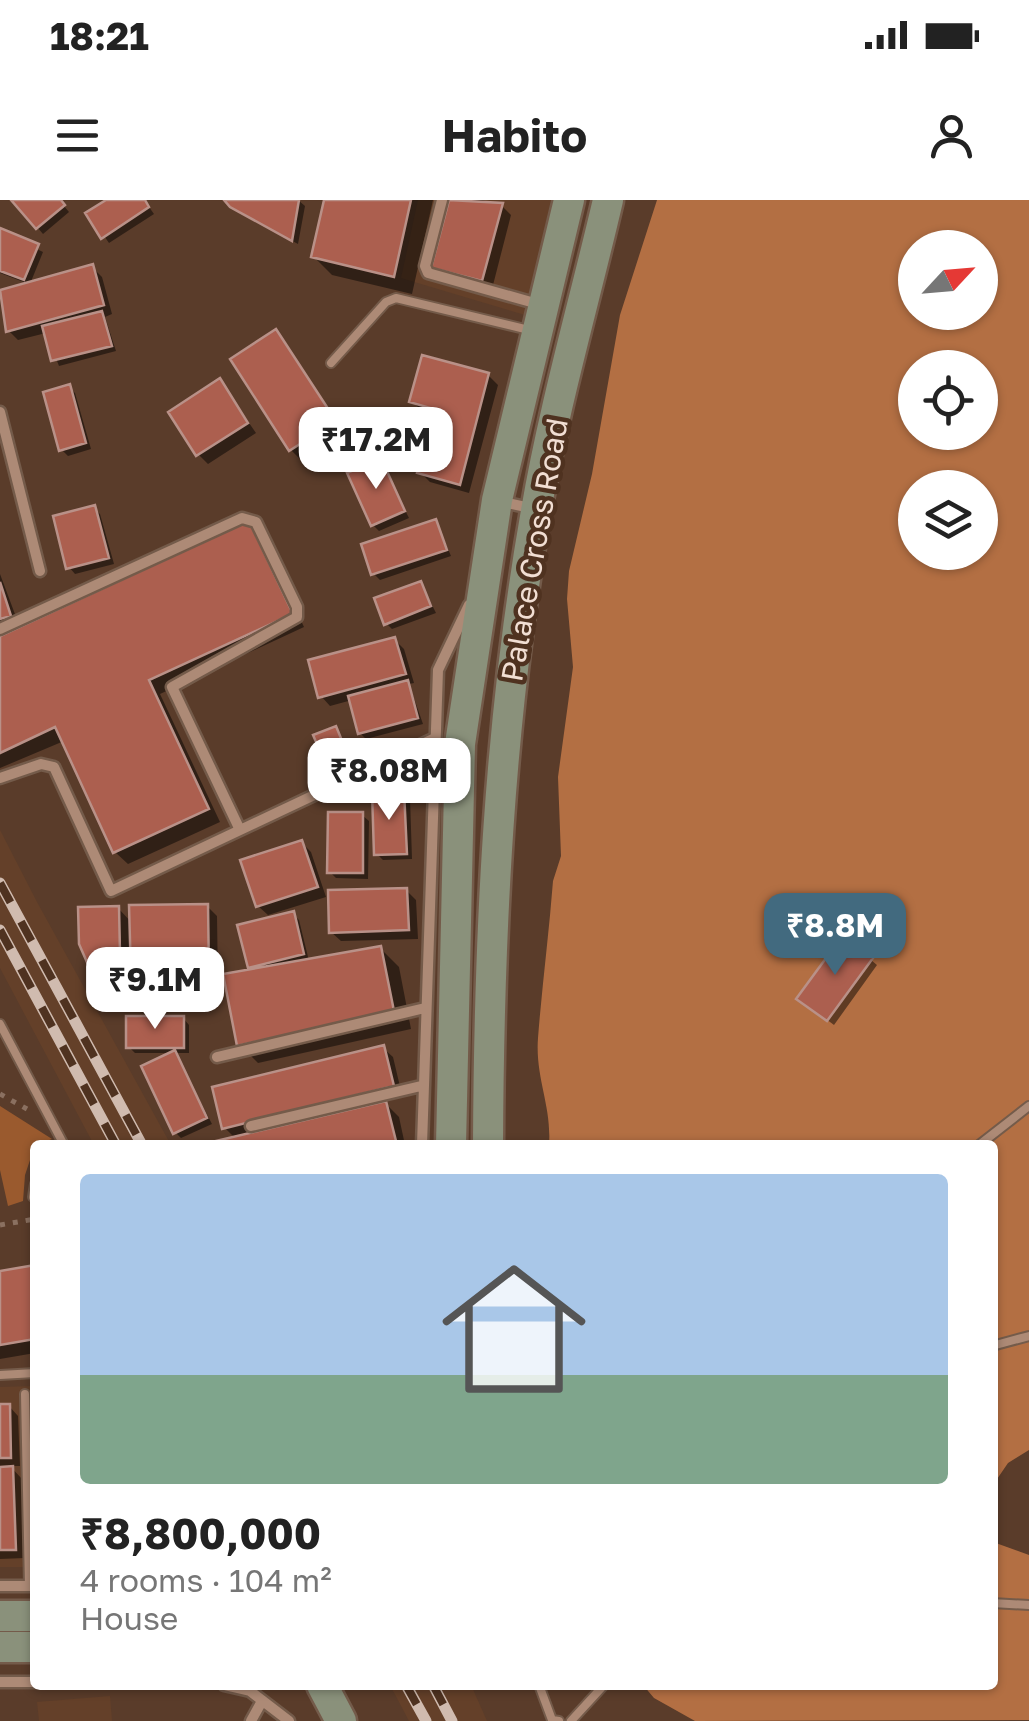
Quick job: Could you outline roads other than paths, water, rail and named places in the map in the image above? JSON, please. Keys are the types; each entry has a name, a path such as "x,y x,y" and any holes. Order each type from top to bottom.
{"street":[{"path":"442,200 425,266 428,272 541,319"},
{"name":"Palace Cross Road","path":"451,1140 460,744 497,500 570,200"},
{"name":"Palace Cross Road","path":"488,1140 489,947 503,745 536,509 608,200"},
{"path":"0,412 40,571"},
{"path":"497,500 536,509"},
{"path":"0,629 242,518 256,522 297,606 297,617 172,687 240,830"},
{"path":"422,1140 438,670 486,574"},
{"path":"0,778 41,764 54,767 111,891 434,738"},
{"path":"217,1057 425,1008"},
{"path":"251,1126 421,1086"},
{"path":"0,1586 30,1595"},
{"path":"0,1616 30,1598"},
{"path":"0,1647 30,1647"},
{"path":"0,1682 30,1682"},
{"path":"243,1690 289,1721"},
{"path":"325,1690 341,1721"},
{"path":"348,1690 364,1721"},
{"path":"251,1721 262,1701"}],"lane":[{"path":"332,363 378,310 396,298 541,319"},
{"path":"0,1024 61,1140"},
{"path":"985,1140 1029,1106"},
{"path":"998,1344 1029,1336"},
{"path":"0,1375 30,1373"},
{"path":"25,1394 30,1520"},
{"path":"998,1603 1029,1605"},
{"path":"542,1690 552,1720 559,1721"},
{"path":"571,1721 599,1690"}],"railway":[{"path":"0,883 139,1140"},
{"path":"0,930 113,1140"},
{"path":"409,1690 426,1721"},
{"path":"436,1690 452,1721"}]}
